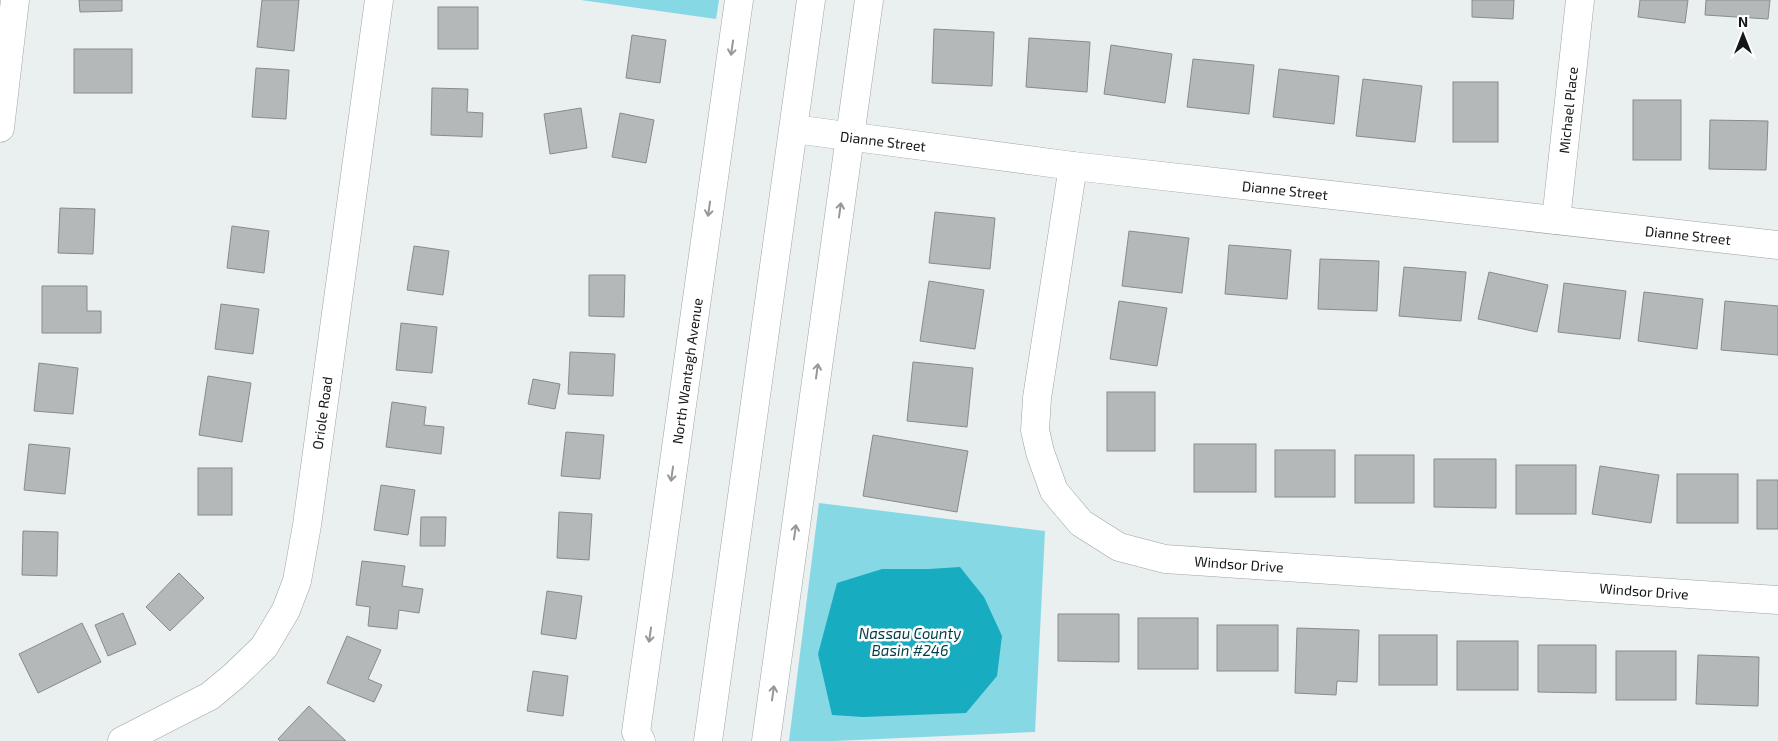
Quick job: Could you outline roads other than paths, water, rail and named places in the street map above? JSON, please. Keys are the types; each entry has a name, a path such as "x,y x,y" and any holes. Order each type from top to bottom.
{"street":[{"path":"0,128 15,0"},
{"name":"Oriole Road","path":"122,741 210,696 234,676 264,646 286,610 297,581 307,525 378,0"},
{"name":"North Wantagh Avenue","path":"641,741 636,732 739,0"},
{"path":"708,741 811,0"},
{"path":"766,741 869,0"},
{"name":"Michael Place","path":"1556,220 1580,0"},
{"name":"Dianne Street","path":"794,129 1073,166 1778,245"},
{"name":"Windsor Drive","path":"1073,166 1037,398 1036,430 1040,452 1054,490 1081,523 1119,547 1164,559 1778,600"}],"water":[{"name":"Nassau County Basin #246","path":"960,567 984,597 1002,636 997,676 966,713 863,717 832,715 818,654 837,583 882,569"}]}
